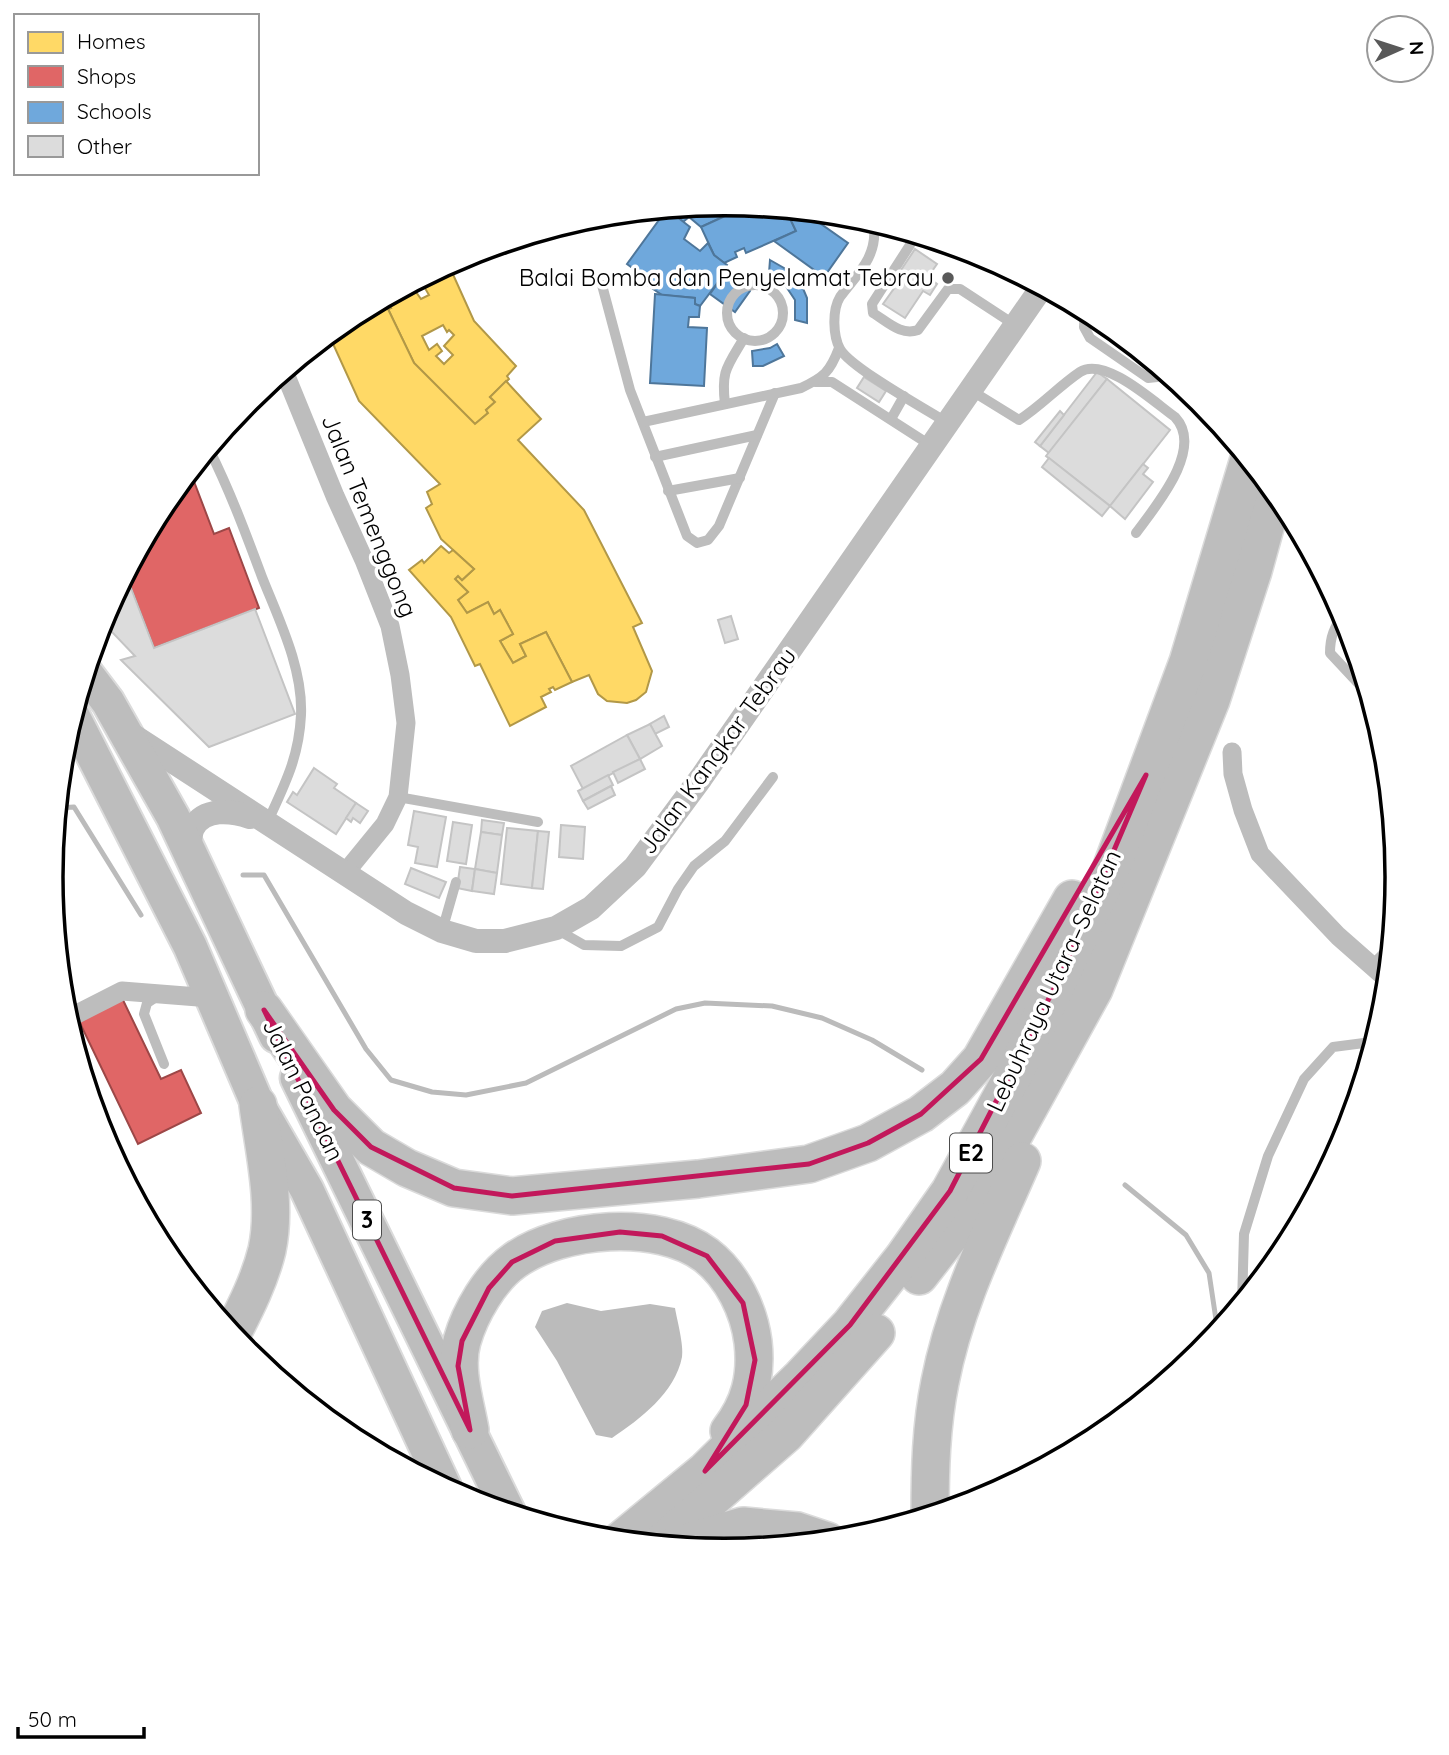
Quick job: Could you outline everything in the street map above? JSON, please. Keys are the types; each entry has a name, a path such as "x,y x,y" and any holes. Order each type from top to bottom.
{"highway":[{"name":"Lebuhraya Utara–Selatan","path":"643,1534 850,1325 903,1258 950,1191 1014,1074 1111,869 1188,662 1246,471"},
{"name":"Lebuhraya Utara–Selatan","path":"644,1534 786,1434 877,1332 968,1213 1094,989 1211,700 1253,572 1271,505"},
{"path":"95,677 115,715"},
{"name":"Jalan Pandan","path":"93,683 115,715 173,817 503,1501"},
{"name":"Jalan Pandan","path":"79,736 105,779 190,946 196,996 307,1190 438,1474"},
{"path":"264,1010 334,1110 371,1147 407,1168 454,1188 512,1196 698,1179 809,1164 868,1143 921,1114 956,1088 981,1059 1101,847 1146,775"},
{"path":"930,1506 930,1450 940,1382 952,1337 988,1235 1026,1154 1094,989"},
{"path":"237,1324 267,1247 269,1198 258,1105"},
{"path":"470,1430 458,1366 462,1341 489,1288 512,1262 555,1241 589,1234 620,1232 662,1236 686,1243 707,1256 728,1279 743,1303 751,1330 755,1377 751,1392 738,1420 718,1445 705,1471"},
{"path":"700,1538 743,1526 805,1534"}],"street":[{"name":"Jalan Kangkar Tebrau","path":"115,715 159,755 268,822 406,913 442,931 476,941 505,941 556,928 591,908 635,867 730,736 1037,295"},
{"name":"Jalan Temenggong","path":"288,380 390,626 406,723 398,797 385,824 345,873"},
{"path":"1232,752 1233,774 1243,810 1261,854 1309,907 1379,971"},
{"name":"Jalan Kangkar Tebrau","path":"189,850 193,828 202,818 215,812 237,813 268,822"},
{"path":"78,1014 120,992 196,996"}],"lane":[{"path":"643,422 801,388 815,382 831,369 839,348 834,315 839,299 869,259 874,247 874,234"},
{"path":"910,245 872,304 873,313 904,333 914,332 919,330 948,289 954,287 1015,326"},
{"path":"602,285 630,390 687,536 697,543 708,540 719,526 775,393"},
{"path":"744,287 766,287 775,293 781,302 781,323 775,332 766,338 755,341 744,338 735,332 729,323 729,302 735,293 744,287"},
{"path":"1084,322 1090,338 1148,377 1156,376"},
{"path":"725,404 725,369 744,338"},
{"path":"839,348 853,363 946,422"},
{"path":"971,390 1020,419 1083,370 1105,370 1175,417 1181,424 1184,439 1176,473 1169,489 1136,533"},
{"path":"815,382 832,382 930,445"},
{"path":"891,419 904,396"},
{"path":"655,457 757,435"},
{"path":"214,458 226,483 288,643 299,686 301,715 293,766 268,822"},
{"path":"668,491 740,478"},
{"path":"1336,624 1330,640 1330,653 1355,680"},
{"path":"556,928 584,945 621,946 658,927 677,889 694,866 725,841 773,777"},
{"path":"398,797 538,822"},
{"path":"442,931 456,882"},
{"path":"1372,965 1381,956"},
{"path":"161,995 147,1003 144,1014 164,1064"},
{"path":"1242,1288 1244,1234 1268,1156 1304,1079 1333,1047 1364,1044"}],"highlighted area":[{"path":"1146,775 1060,977 950,1191 850,1325 705,1471 746,1405 755,1360 743,1303 707,1256 662,1236 620,1232 555,1241 512,1262 489,1288 462,1341 458,1366 470,1430 264,1010 334,1110 371,1147 454,1188 512,1196 809,1164 868,1143 921,1114 981,1059"}],"shaded area":[{"path":"567,1303 601,1311 650,1304 675,1308 682,1352 678,1370 655,1404 612,1438 596,1435 557,1361 535,1327 542,1311"}],"building: Homes":[{"path":"453,274 474,321 516,366 507,376 509,379 490,397 495,402 486,410 488,413 475,424 414,363 388,309 416,293 421,299 429,295 425,288","holes":["443,325 447,332 449,330 454,335 444,346 453,355 444,364 436,356 442,351 437,344 429,350 422,336"]},
{"path":"391,307 388,309 414,363 475,424 488,413 486,410 495,402 490,397 506,381 541,419 518,440 584,510 642,623 633,627 652,671 646,692 627,703 607,701 598,694 589,675 572,682 546,632 520,644 526,656 513,663 500,641 513,634 500,610 494,614 488,602 467,613 458,600 468,592 455,579 458,576 462,580 474,569 441,539 426,508 432,504 427,492 440,484 359,401 333,345"},
{"path":"441,546 449,553 453,550 474,569 462,580 458,576 455,579 468,592 458,600 467,613 488,602 494,614 500,610 513,634 500,641 513,663 526,656 520,644 546,632 572,682 555,690 553,687 549,689 551,692 541,697 546,707 510,726 480,664 475,666 451,617 409,570 422,560 424,563"}],"building: Shops":[{"path":"194,483 214,534 229,528 259,608 154,648 130,586 174,510"},
{"path":"122,998 161,1079 181,1070 201,1113 138,1144 79,1019"}],"building: Schools":[{"path":"725,216 701,227 689,217 683,222 677,217 681,217"},
{"path":"725,216 768,217 791,220 796,231 746,253 744,248 735,252 737,257 724,263 714,255 701,227"},
{"path":"678,217 690,227 684,239 700,251 708,243 714,255 727,265 727,270 700,306 695,304 695,298 662,295 643,282 646,278 627,264 659,220"},
{"path":"791,220 820,224 848,243 824,277 774,241 796,231"},
{"path":"770,260 784,268 802,286 807,298 807,323 795,320 795,300 783,282 769,273"},
{"path":"725,273 750,291 735,312 710,294"},
{"path":"655,294 695,298 695,304 700,306 699,317 689,317 688,327 707,328 704,386 650,383"},
{"path":"777,344 784,356 763,366 753,366 752,351"}],"building: Other":[{"path":"915,249 937,264 928,277 937,284 930,295 923,291 905,318 883,304 895,287 891,285"},
{"path":"1097,372 1107,379 1049,453 1040,446"},
{"path":"864,377 886,391 879,402 857,388"},
{"path":"1107,379 1170,430 1110,506 1046,456"},
{"path":"1060,411 1064,415 1040,446 1035,442"},
{"path":"1049,458 1110,506 1102,516 1042,467"},
{"path":"1143,464 1148,468 1143,474 1153,482 1125,519 1110,506"},
{"path":"130,586 154,648 255,609 295,714 209,747 121,660 135,656 111,631"},
{"path":"731,616 738,639 725,643 718,620"},
{"path":"664,716 669,727 655,734 650,724"},
{"path":"650,724 662,746 640,759 627,735"},
{"path":"627,735 640,759 583,789 571,766"},
{"path":"640,759 645,769 618,783 613,772"},
{"path":"314,768 337,784 334,788 356,803 336,834 287,802 293,792 297,795"},
{"path":"608,775 613,785 583,801 578,791"},
{"path":"611,786 615,795 588,809 583,801"},
{"path":"356,803 368,811 360,823 353,818 351,822 346,818"},
{"path":"414,811 446,817 437,867 415,863 418,847 408,845"},
{"path":"482,820 504,823 502,835 481,832"},
{"path":"453,822 472,825 466,864 447,861"},
{"path":"561,825 585,827 583,859 559,857"},
{"path":"507,828 538,831 532,888 501,884"},
{"path":"538,831 549,832 543,889 532,888"},
{"path":"481,832 502,835 497,873 475,869"},
{"path":"460,867 475,869 472,891 457,888"},
{"path":"411,868 446,882 439,898 405,884"},
{"path":"475,869 497,873 494,894 472,891"}],"waterway":[{"path":"67,807 74,807 141,915"},
{"path":"243,875 264,875 366,1049 391,1080 432,1092 466,1095 526,1083 676,1009 705,1003 772,1006 822,1018 872,1040 922,1070"},
{"path":"1125,1185 1186,1235 1209,1273 1216,1320"}],"place":[{"name":"Balai Bomba dan Penyelamat Tebrau","path":"948,278"}]}
